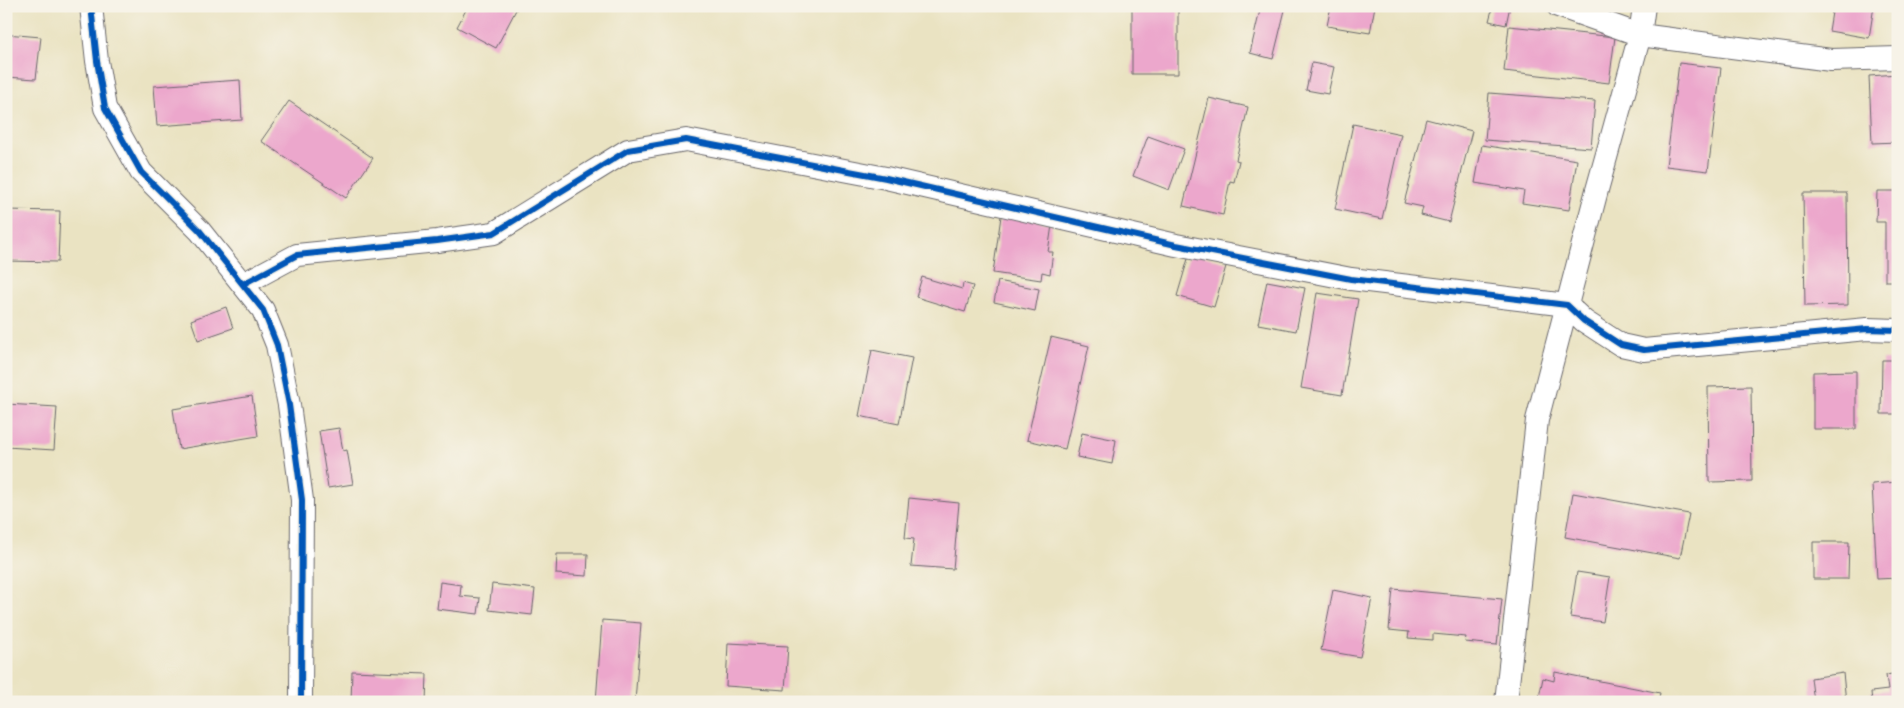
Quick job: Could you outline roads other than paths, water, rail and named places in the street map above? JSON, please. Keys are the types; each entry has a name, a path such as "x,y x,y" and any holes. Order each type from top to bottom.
{"street":[{"path":"91,6 96,61 105,108 141,172 200,231 243,284 262,310 277,345 289,405 302,500 301,702"},
{"path":"1558,6 1640,35 1831,60 1898,58"},
{"path":"1506,702 1538,420 1640,35 1644,6"},
{"path":"243,284 297,255 437,241 494,233 628,150 686,140 886,178 1176,245 1351,279 1567,305 1584,321 1621,345 1644,350 1867,329 1898,330"}]}
